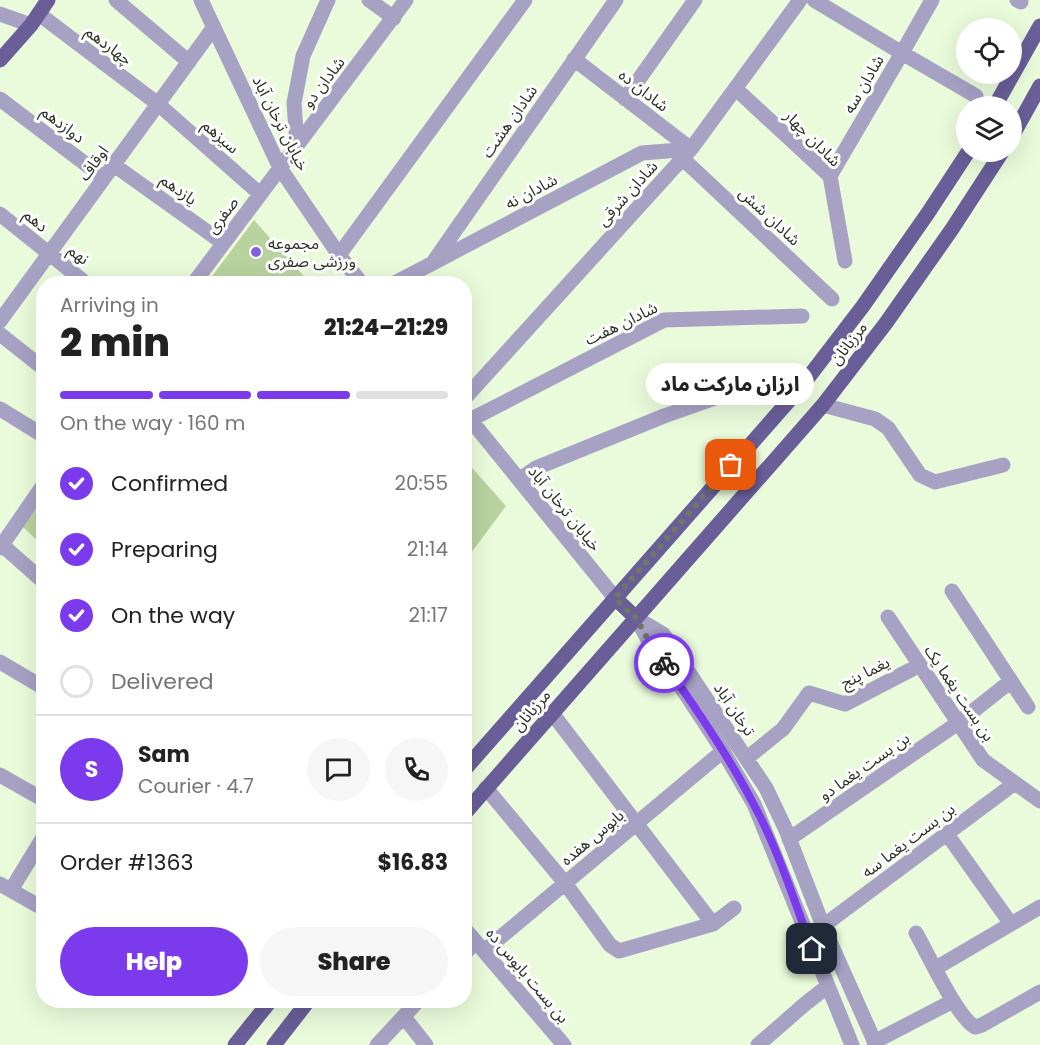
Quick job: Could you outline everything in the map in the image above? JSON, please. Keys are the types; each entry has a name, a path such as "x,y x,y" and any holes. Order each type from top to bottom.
{"main road":[{"path":"0,60 48,0"},
{"path":"1001,96 1040,26"},
{"path":"1022,119 1038,91"},
{"name":"مرزبانان","path":"472,761 791,398 863,306 961,162"},
{"name":"مرزبانان","path":"472,805 823,405 886,323 996,162"},
{"path":"615,598 636,618"},
{"path":"235,1045 265,1008"},
{"path":"274,1045 303,1008"}],"street":[{"path":"116,0 189,62"},
{"name":"خیابان ترخان آباد","path":"201,0 280,168 356,276"},
{"path":"297,146 294,103 303,56 328,0"},
{"path":"369,0 394,18"},
{"name":"شادان دو","path":"280,168 406,0"},
{"path":"339,255 525,0"},
{"name":"شادان هشت","path":"432,263 616,0"},
{"path":"625,99 695,0"},
{"name":"شادان شرقی","path":"472,390 687,154 800,0"},
{"path":"814,0 902,54 932,0"},
{"name":"چهاردهم","path":"0,14 35,19 158,104"},
{"name":"اوقاف","path":"0,321 214,27"},
{"name":"شادان سه","path":"830,176 902,54 976,96"},
{"name":"شادان ده","path":"574,59 625,99 687,154"},
{"name":"شادان چهار","path":"736,89 830,176 845,261"},
{"name":"دوازدهم","path":"0,99 104,178"},
{"name":"سیزهم","path":"158,104 260,194"},
{"name":"شادان نه","path":"408,276 642,153 687,154"},
{"name":"شادان شش","path":"687,154 832,299"},
{"name":"یازدهم","path":"114,165 224,243"},
{"name":"صفری","path":"199,276 280,168"},
{"name":"دهم","path":"0,214 49,254"},
{"name":"نهم","path":"49,254 77,276"},
{"name":"شادان هفت","path":"472,415 664,320 802,316"},
{"path":"0,334 36,363"},
{"path":"519,480 536,468 664,416 718,397 755,387 775,388 791,398"},
{"path":"823,405 875,419 888,428 920,475 935,482 1003,465"},
{"path":"0,409 36,431"},
{"name":"خیابان ترخان آباد","path":"472,422 615,598"},
{"path":"36,496 1,546 36,575"},
{"path":"952,591 1029,707"},
{"name":"بن بست یغما یک","path":"888,617 983,760 1040,801"},
{"name":"ترخان آباد","path":"636,618 650,643 723,751 754,804 852,1045"},
{"name":"ترخان آباد","path":"636,618 663,634 766,788 823,926 875,1043"},
{"path":"0,662 36,682"},
{"name":"یغما پنج","path":"747,759 783,729 809,693 845,704 920,665"},
{"name":"بن بست یغما دو","path":"789,839 958,723 1011,681"},
{"path":"552,713 712,924"},
{"name":"بابوس هفده","path":"472,950 565,883 723,751"},
{"path":"0,776 36,796"},
{"name":"بن بست یغما سه","path":"823,926 1015,783"},
{"path":"486,788 565,883 610,945 620,951 712,924 734,908"},
{"path":"947,834 1011,924"},
{"path":"36,847 6,887 36,904"},
{"path":"936,968 1040,908"},
{"path":"916,933 953,1001 969,1024 975,1027 1040,992"},
{"name":"بن بست بابوس ده","path":"472,937 564,1045"},
{"path":"758,1045 828,986"},
{"path":"875,1043 953,1001"},
{"path":"377,1045 412,1008"},
{"path":"404,1017 426,1045"}],"green space":[{"name":"مجموعه ورزشی صفری","path":"254,220 304,276 212,276"},
{"path":"472,468 506,506 472,552"},
{"path":"36,509 36,539 23,527"}],"way so far":[{"path":"664,663 636,618 615,598 731,465"}],"place":[{"name":"مجموعه ورزشی صفری","path":"256,252"},
{"name":"ارزان مارکت ماد","path":"731,465"}],"route":[{"path":"664,663 723,751 754,804 776,854 812,949"}]}
